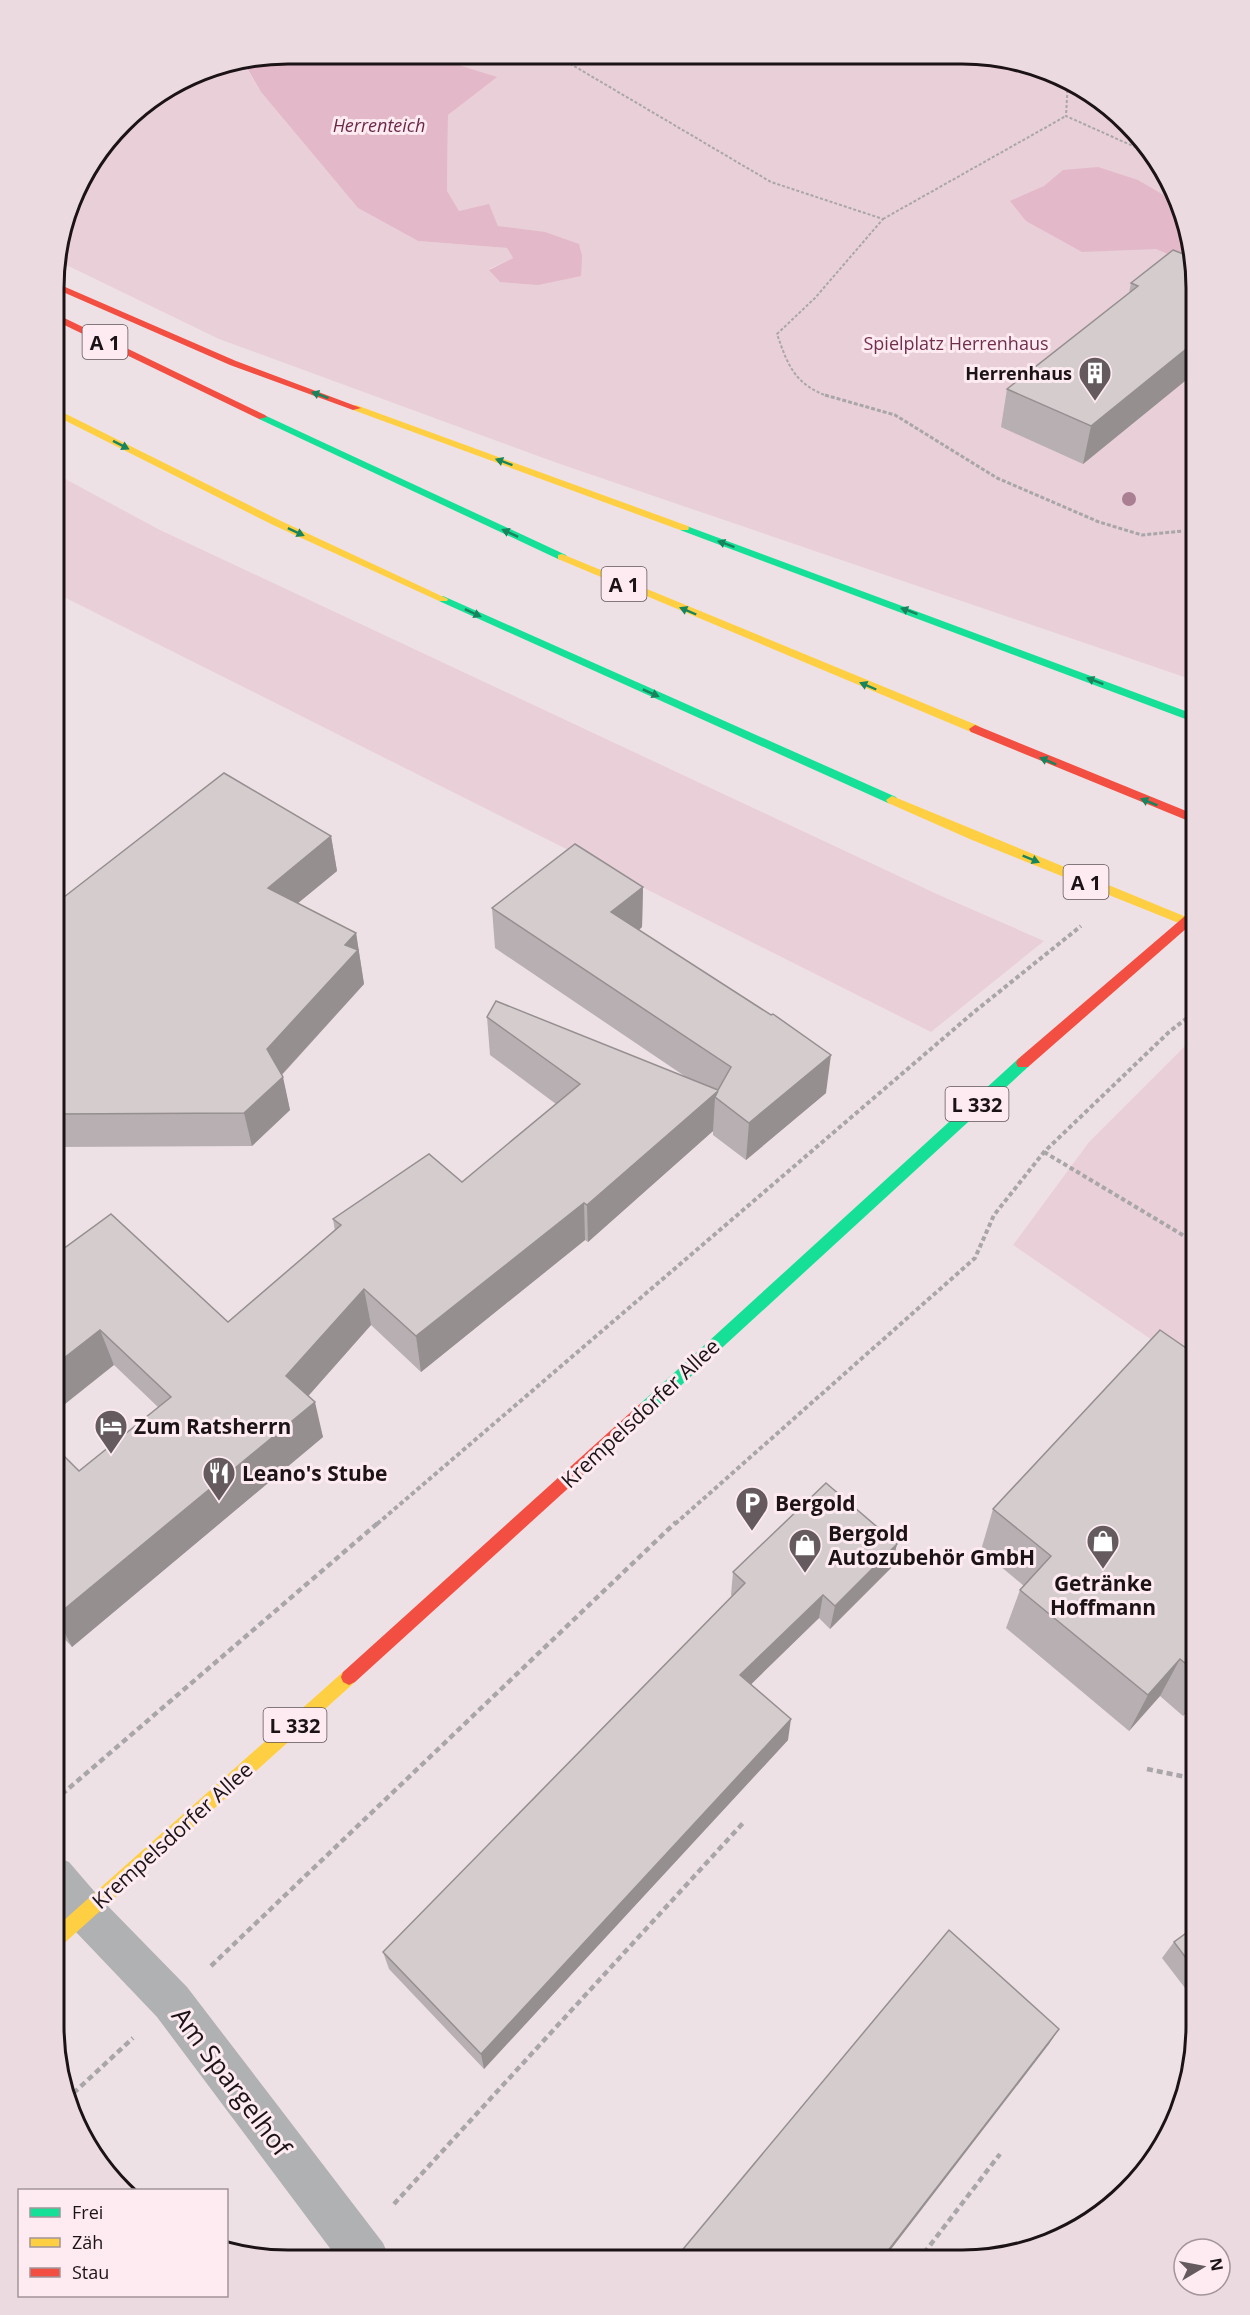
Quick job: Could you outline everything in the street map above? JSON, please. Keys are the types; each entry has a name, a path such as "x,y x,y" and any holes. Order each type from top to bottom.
{"main road":[{"path":"64,289 233,363 1186,715"},
{"name":"A 1","path":"64,322 574,563 1186,816"},
{"name":"A 1","path":"64,416 288,528 514,632 976,837 1186,922"},
{"name":"Krempelsdorfer Allee","path":"69,1927 496,1545 999,1084 1186,922"}],"street":[{"name":"Am Spargelhof","path":"64,1910 69,1927 172,2002 360,2250"}],"path":[{"path":"571,64 771,182 883,219"},
{"path":"1066,116 1067,92"},
{"path":"1066,116 883,219 815,298 777,334 789,368 816,392 895,415 997,478 1098,522 1142,536 1183,531"},
{"path":"1066,116 1134,146"},
{"path":"64,1792 965,1019 1085,922"},
{"path":"74,2092 706,1494 975,1258 994,1215 1044,1152 1169,1032 1186,1019"},
{"path":"1044,1152 1186,1237"},
{"path":"1147,1769 1186,1777"},
{"path":"432,2163 743,1823"},
{"path":"926,2250 1000,2154"}],"green space":[{"name":"Spielplatz Herrenhaus","path":"455,64 961,64 991,66 1033,76 1047,82 1086,102 1109,120 1148,164 1174,217 1184,259 1186,289 1186,678 560,464 219,339 66,265 76,217 88,190 102,164 130,130 164,102 190,88 217,76 247,69 261,92 358,208 418,241 507,248 513,258 489,269 538,285 518,230 498,226 489,205 459,211 447,192 448,115 496,77"},
{"path":"64,478 160,530 939,895 1044,941 931,1032 64,597"},
{"path":"1186,1045 1186,1363 1013,1245 1089,1142"}],"water":[{"name":"Herrenteich","path":"289,64 456,64 497,77 448,115 447,191 459,211 489,204 498,226 545,232 579,244 582,256 581,276 538,285 500,282 489,270 513,258 507,248 418,241 358,208 261,92 247,69"},
{"path":"1098,167 1138,180 1165,196 1174,217 1184,261 1156,249 1082,252 1026,221 1010,201 1044,186 1063,170"}],"building":[{"path":"1173,250 1183,254 1186,289 1186,349 1091,426 1007,389 1138,286 1131,283"},
{"path":"224,773 331,836 268,888 356,933 345,945 358,950 267,1049 283,1077 244,1113 64,1114 64,897"},
{"path":"575,844 643,887 611,912 771,1015 773,1014 831,1055 749,1123 715,1097 718,1091 587,1205 584,1203 416,1336 364,1289 286,1376 315,1402 64,1609 64,1456 79,1471 171,1397 100,1330 64,1358 64,1248 111,1214 228,1322 341,1225 333,1219 429,1154 462,1182 580,1084 487,1017 496,1001 718,1090 731,1067 492,908"},
{"path":"1160,1330 1186,1348 1186,1664 1180,1659 1148,1695 1020,1590 1051,1556 993,1509"},
{"path":"826,1483 897,1544 835,1606 823,1595 740,1675 791,1719 481,2054 383,1952 745,1583 733,1572"},
{"path":"949,1930 1059,2029 888,2250 682,2250"},
{"path":"1186,1933 1186,1958 1174,1942"}],"traffic: fast":[{"path":"262,417 562,557"},
{"path":"684,528 1186,715"},
{"path":"443,599 892,800"},
{"path":"646,1408 1023,1063"}],"traffic: slow":[{"path":"356,408 684,528"},
{"path":"64,416 277,523 443,599"},
{"path":"562,557 975,729"},
{"path":"892,800 976,837 1186,922"},
{"path":"64,1932 349,1677"}],"traffic: jam":[{"path":"64,289 233,363 356,408"},
{"path":"64,321 262,417"},
{"path":"975,729 1186,816"},
{"path":"1023,1063 1186,922"},
{"path":"349,1677 646,1408"}],"place":[{"name":"Herrenhaus","path":"1095,402"},
{"name":"Zum Ratsherrn","path":"111,1455"},
{"name":"Leano's Stube","path":"219,1502"},
{"name":"Bergold","path":"752,1532"},
{"name":"Getränke Hoffmann","path":"1103,1570"},
{"name":"Bergold Autozubehör GmbH","path":"805,1574"}]}
